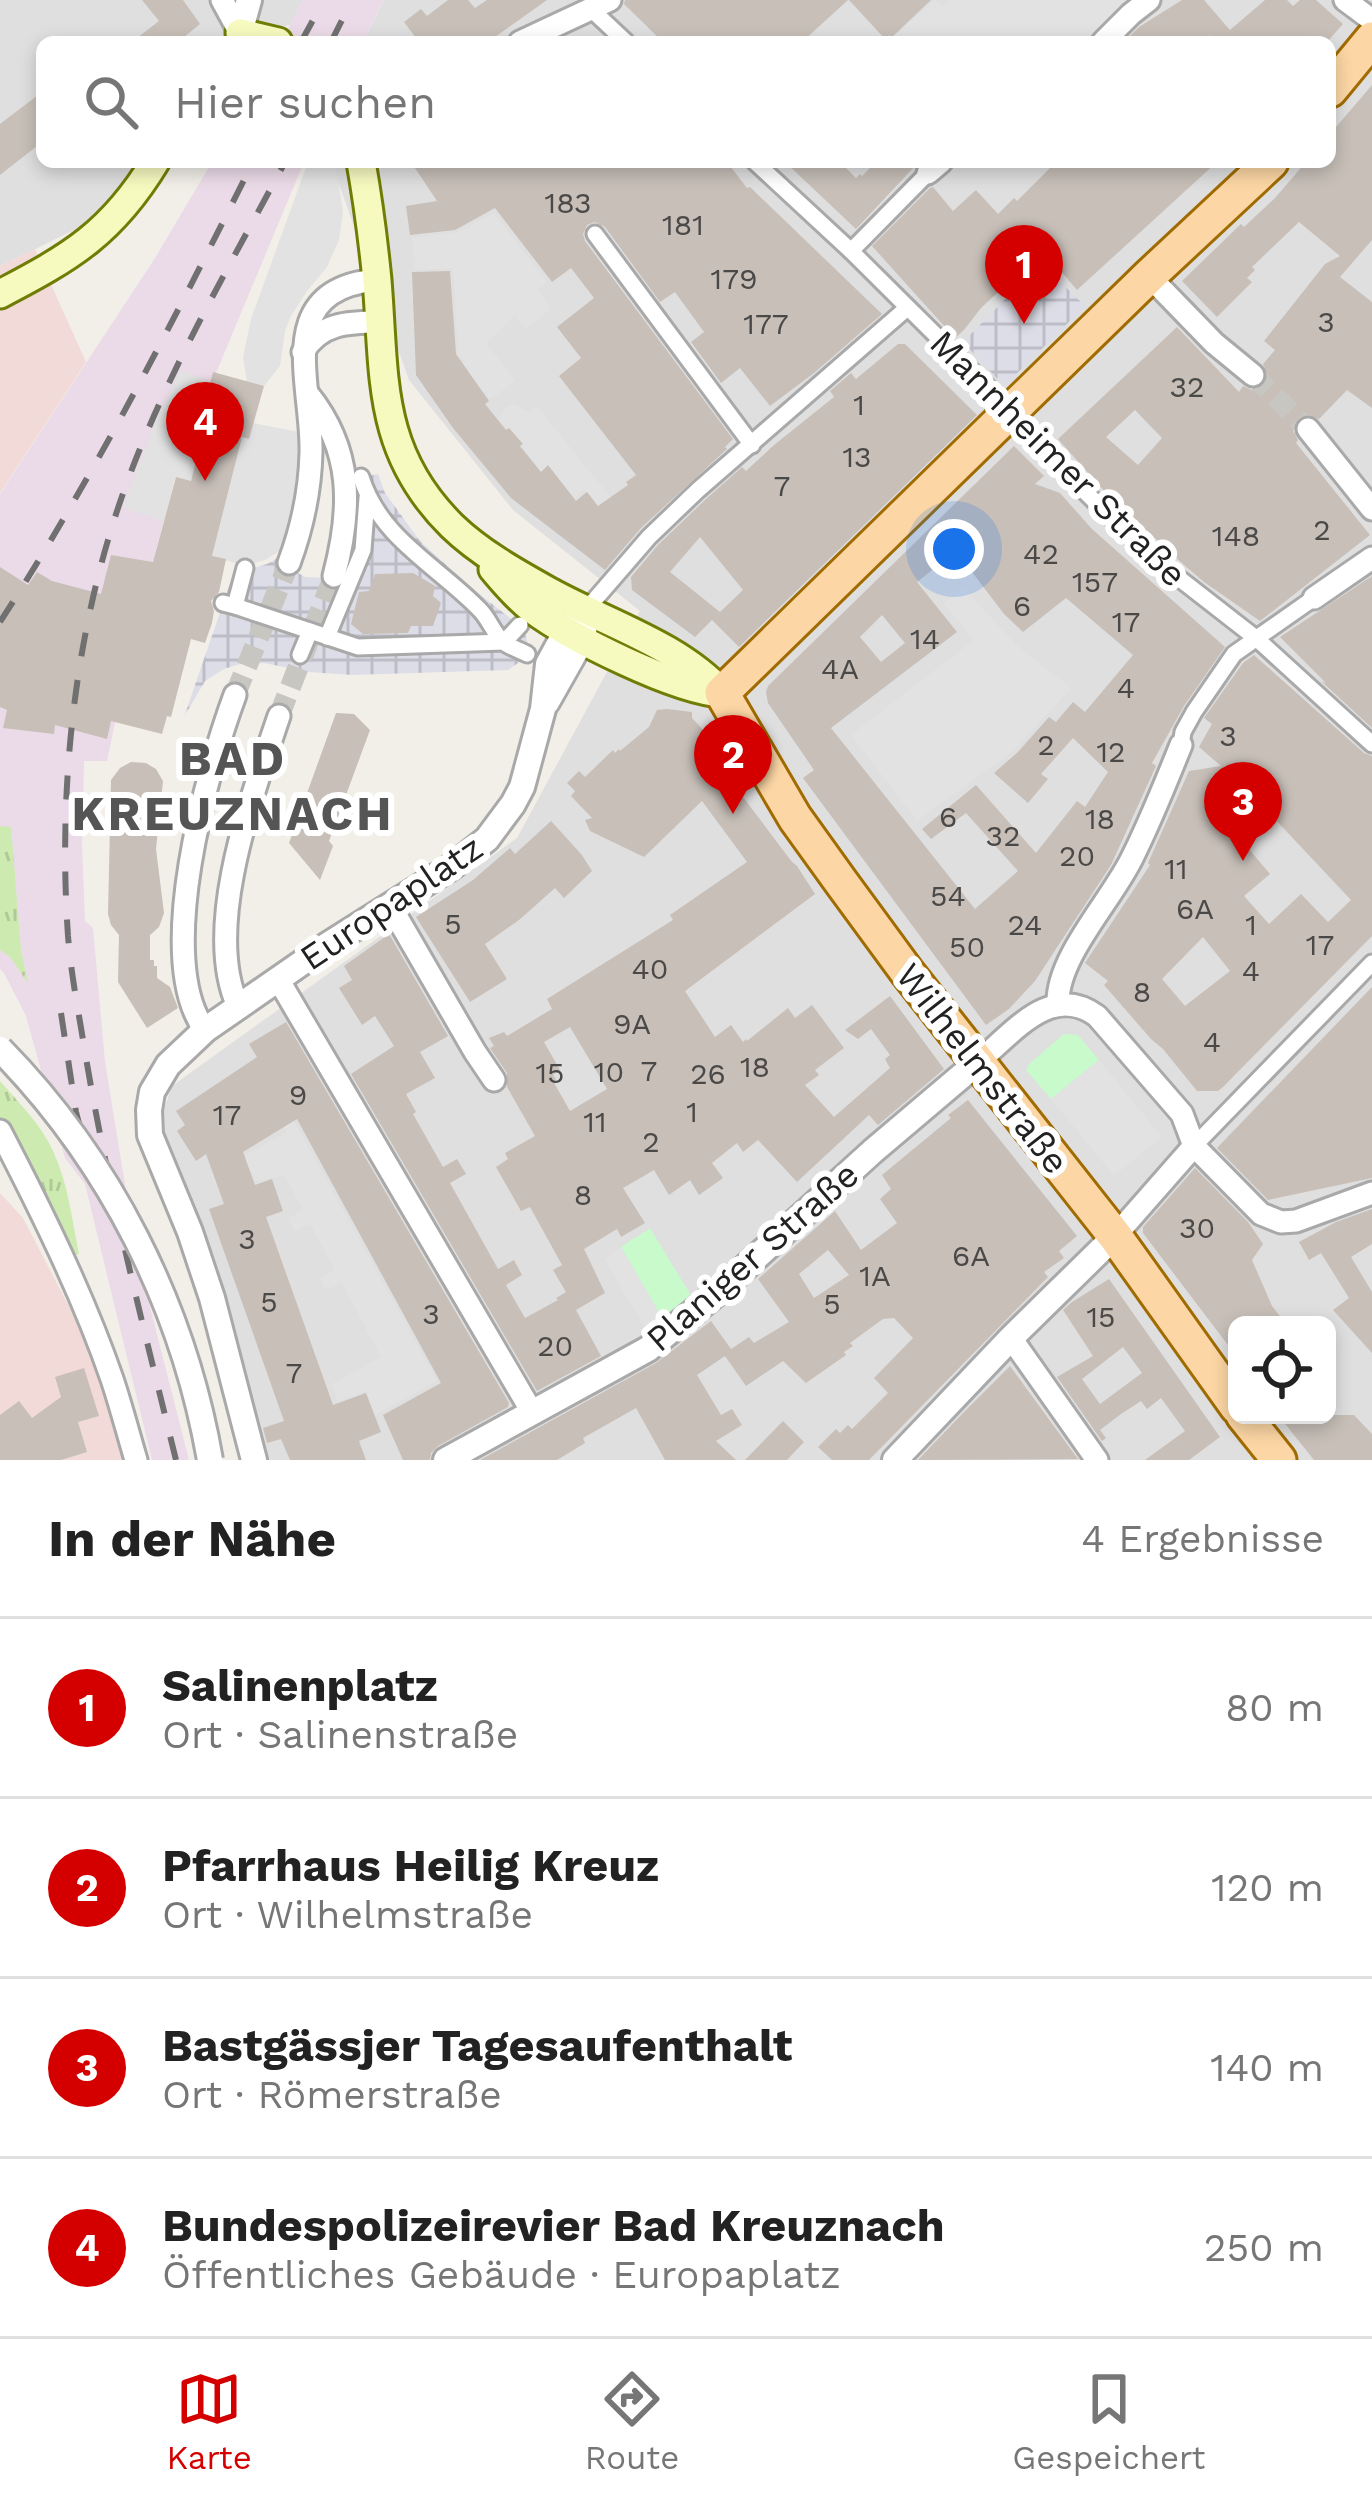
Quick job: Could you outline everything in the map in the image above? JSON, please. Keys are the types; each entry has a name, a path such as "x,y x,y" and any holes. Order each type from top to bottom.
{"main road":[{"path":"1336,83 1372,39"},
{"path":"0,294 85,246 122,210 151,168"},
{"name":"Wilhelmstraße","path":"362,168 377,280 383,389 401,451 422,490 523,602 730,708"},
{"name":"Wilhelmstraße","path":"377,280 383,217 379,168"},
{"path":"730,708 1012,412 1265,168"},
{"name":"Wilhelmstraße","path":"578,627 687,661 730,708 795,818 907,972 1115,1236 1228,1393"},
{"path":"1250,1424 1279,1460"}],"street":[{"path":"222,0 239,36"},
{"path":"241,36 249,0"},
{"path":"1109,36 1150,0"},
{"path":"1345,0 1372,20"},
{"path":"531,36 594,3 621,36"},
{"name":"Mannheimer Straße","path":"761,168 851,251 1130,536 1257,639 1372,744"},
{"path":"851,251 935,168"},
{"path":"595,234 752,445"},
{"path":"1150,276 1214,343 1253,375"},
{"path":"289,563 306,506 311,448 303,352 308,326 322,303 345,286 377,280"},
{"path":"578,627 650,537 698,490 907,308"},
{"path":"303,352 321,332 338,324 379,322"},
{"path":"308,393 339,446 345,502 334,576"},
{"path":"1308,430 1372,508"},
{"path":"311,448 325,440 339,446"},
{"path":"362,478 385,525 482,611 504,642 527,654"},
{"path":"327,637 363,550 368,497"},
{"path":"1058,1003 1058,987 1068,962 1132,860 1184,732 1213,681 1234,654 1372,558"},
{"path":"245,568 229,604 358,647 504,642 520,625"},
{"name":"Europaplatz","path":"252,1457 212,1298 150,1135 149,1110 157,1079 205,1030 471,854 501,822 521,788 543,710 548,664 578,627"},
{"path":"300,655 310,631"},
{"path":"205,1030 196,1020 184,969 184,915 208,772 235,695"},
{"path":"238,1006 225,965 228,914 243,828 279,716"},
{"path":"391,907 494,1080"},
{"path":"184,915 195,925 207,927 228,914"},
{"path":"895,1460 1115,1236 1194,1146 1372,963"},
{"path":"278,980 532,1412"},
{"path":"978,1062 1044,1008 1058,1003 1085,1008 1181,1114 1194,1146 1261,1214 1271,1220 1296,1220 1372,1193"},
{"path":"0,1049 68,1128 136,1238 185,1355 210,1460"},
{"name":"Planiger Straße","path":"446,1460 648,1349 978,1062"},
{"path":"0,1131 79,1298 111,1377 136,1460"},
{"path":"1011,1338 1097,1460"}],"shaded area":[{"path":"0,0 303,0 290,25 235,36 36,36 36,168 134,168 101,217 0,266"},
{"path":"303,0 384,0 366,36 284,36"},
{"path":"384,0 1372,0 1372,1460 263,1460 221,1289 160,1120 172,1086 517,838 640,611 513,510 409,380 333,168 1336,168 1336,36 366,36"},
{"path":"935,0 942,7 951,0 1137,0 1098,36 895,36"},
{"path":"208,168 301,168 213,373 199,424 205,427 175,478 107,761 84,761 85,921 93,928 105,1062 136,1252 189,1460 152,1460 85,1184 65,1158 26,1016 0,969 0,494"},
{"path":"306,168 335,168 343,211 339,240 327,267 291,316 280,366 264,386 247,382 243,357 251,319"},
{"path":"494,213 547,283 538,290 551,309 526,329 515,316 486,343 516,381 490,399 454,368 464,362 458,354 453,268 415,270 412,238 458,232"},
{"path":"35,249 86,362 0,493 0,266"},
{"path":"1041,263 1085,306 1004,386 963,342"},
{"path":"181,370 211,382 191,481 175,478 164,521 123,508"},
{"path":"514,404 529,412 537,406 611,498 598,506 585,490 575,498 548,466 541,472 522,443 498,420 504,408"},
{"path":"253,423 299,432 300,483 288,546 265,560 235,563 212,556 242,437 249,438"},
{"path":"378,474 385,493 420,541 524,629 529,649 524,659 508,670 352,675 240,664 205,681 184,717 235,569 250,569 283,555 291,569 305,577 342,575 350,565 356,540 358,478"},
{"path":"963,587 1016,645 1071,688 1013,751 917,821 851,735 974,640 944,603"},
{"path":"1099,1060 1162,1137 1114,1176 1051,1099"},
{"path":"290,1114 437,1381 375,1415 366,1391 338,1402 332,1384 381,1357 342,1283 326,1290 320,1279 335,1270 310,1224 295,1231 288,1218 303,1210 285,1176 256,1181 252,1172 215,1184 210,1174 286,1133 280,1120"},
{"path":"0,1193 23,1218 104,1374 124,1460 0,1460"},
{"path":"621,1247 662,1318 646,1330 604,1259"}],"green space":[{"path":"0,826 11,827 28,983 0,950"},
{"path":"1064,1034 1078,1035 1099,1060 1051,1099 1026,1070"},
{"path":"0,1081 53,1151 79,1254 75,1255 51,1202 0,1121"},
{"path":"650,1228 692,1297 662,1318 621,1247"}],"building":[{"path":"142,0 183,0 200,24 185,36 140,36 159,21"},
{"path":"448,0 468,0 475,8 487,0 547,0 496,36 414,36 404,22 421,9 427,16"},
{"path":"625,0 848,0 809,36 657,36"},
{"path":"849,0 931,0 893,36 882,36"},
{"path":"1182,0 1204,0 1230,30 1265,0 1287,0 1293,6 1300,0 1316,0 1343,24 1332,36 1130,36"},
{"path":"1372,85 1372,240 1340,277 1372,302 1372,408 1347,390 1319,419 1307,414 1293,430 1296,443 1370,535 1260,621 1183,564 1106,493 1058,439 1177,327 1239,392 1243,386 1252,390 1264,385 1268,376 1263,364 1275,350 1264,341 1325,264 1340,256 1299,222 1252,267 1255,270 1247,278 1252,282 1217,317 1182,281 1275,198 1301,168 1336,168 1336,127","holes":["1135,410 1162,438 1138,465 1106,437"]},
{"path":"36,97 36,147 0,175 0,124"},
{"path":"415,168 732,168 747,188 882,314 770,406 740,368 721,383 691,342 704,332 675,292 660,302 605,227 595,222 587,225 585,241 733,439 641,528 605,570 511,498 416,375 412,272 450,271 456,354 489,401 485,404 523,444 520,446 541,472 548,465 576,501 587,492 598,506 636,475 559,376 581,358 557,327 594,298 571,268 552,282 495,208 455,230 410,235 406,206 437,201"},
{"path":"791,168 846,168 856,178 870,168 913,168 856,229"},
{"path":"1050,168 1210,168 1077,290 1043,250 955,338 872,246 933,187 953,211 976,190 998,214 1014,198 1017,201"},
{"path":"898,344 905,344 977,415 739,647 712,620 695,637 632,590 631,577 706,499 834,397 830,391 851,373 856,379","holes":["700,537 743,590 720,612 670,572"]},
{"path":"213,372 264,386 249,439 242,437 212,556 226,559 219,592 211,601 212,623 205,643 191,639 171,717 167,716 162,734 111,721 107,739 55,725 54,734 3,728 7,710 0,707 0,567 28,585 37,572 52,581 101,594 111,555 153,562 176,477 191,481"},
{"path":"1014,446 1044,476 1035,484 1060,493 1092,529 1225,647 1152,763 1156,766 1111,865 1035,981 986,1025 803,778 814,770 768,703 768,686","holes":["956,551 1023,632 1066,598 1133,655 1085,712 1073,702 1056,722 1049,717 994,773 1028,803 1048,779 1041,774 1073,738 1108,772 1085,807 1077,801 1036,853 976,785 922,829 931,839 966,813 1018,871 975,909 831,728 957,632 917,582","882,615 905,643 881,662 860,637"]},
{"path":"413,573 435,586 433,596 441,603 433,626 411,626 408,633 363,634 351,624 359,592 369,591 375,574"},
{"path":"1372,576 1372,728 1280,637"},
{"path":"1254,655 1372,756 1372,936 1223,1087 1197,1091 1104,985 1108,981 1085,963 1150,865 1189,771 1221,766 1199,747 1212,724 1204,718 1243,663","holes":["1271,815 1351,900 1328,922 1301,894 1269,924 1244,896 1270,874 1243,842","1203,937 1230,971 1185,1006 1162,979"]},
{"path":"657,710 692,712 692,718 712,734 710,756 723,793 734,785 815,894 685,991 715,1037 731,1025 747,1041 788,1008 795,1018 812,1005 844,1048 815,1070 819,1075 805,1085 834,1117 890,1068 885,1059 890,1055 871,1029 858,1039 845,1030 890,996 944,1069 878,1125 869,1115 797,1182 758,1140 743,1152 737,1143 712,1163 723,1178 699,1195 690,1180 669,1195 654,1170 623,1188 645,1223 621,1237 617,1229 584,1249 605,1293 576,1310 601,1356 537,1391 351,1074 394,1046 375,1016 362,1025 339,988 352,980 344,966 389,934 448,1036 420,1052 435,1078 406,1094 413,1114 443,1167 457,1159 466,1174 450,1183 498,1269 514,1260 522,1275 506,1285 525,1318 558,1300 566,1292 553,1270 562,1265 530,1207 521,1211 496,1167 508,1159 505,1153 535,1136 507,1087 507,1073 490,1048 494,1046 489,1038 504,1032 507,1036 552,1009 547,999 673,920 670,915 747,862 702,801 644,857 590,831 585,820 592,818 571,796 575,791 567,783 579,771 585,777 613,750 620,751 649,727","holes":["570,1027 607,1089 570,1111 553,1081 560,1070 544,1042"]},
{"path":"336,713 354,714 370,730 329,841 333,846 320,880 289,843"},
{"path":"131,762 146,763 163,781 156,849 164,913 150,935 150,960 157,966 157,978 170,987 178,1008 147,1028 118,982 119,935 108,914 111,780"},
{"path":"551,821 592,871 564,898 555,888 485,944 507,979 470,1002 416,917 473,880 510,848 515,854"},
{"path":"1372,987 1372,1178 1268,1200 1217,1148"},
{"path":"286,1022 509,1403 438,1446 430,1460 403,1460 383,1415 441,1383 297,1119 243,1152 255,1185 272,1179 283,1211 266,1217 333,1405 366,1393 381,1432 359,1441 366,1460 290,1460 281,1439 267,1443 263,1428 284,1421 209,1209 224,1204 206,1154 196,1161 177,1131 185,1125 176,1111 257,1057 249,1044"},
{"path":"968,1100 1077,1236 1059,1251 1064,1258 1044,1272 1048,1277 869,1460 832,1460 818,1447 836,1429 840,1433 848,1425 852,1429 888,1393 874,1378 913,1338 894,1318 883,1319 850,1343 853,1346 846,1355 806,1383 783,1361 746,1386 725,1356 697,1375 721,1415 732,1409 742,1425 716,1441 736,1460 665,1460 636,1408 583,1438 585,1443 557,1460 480,1460 656,1363 711,1321 731,1349 749,1337 754,1343 789,1322 758,1279 835,1211 861,1250 897,1223 880,1199 891,1189 882,1175 951,1118 948,1115","holes":["828,1250 849,1275 814,1298 799,1274"]},
{"path":"1195,1168 1263,1244 1252,1260 1280,1316 1228,1316 1228,1345 1143,1227"},
{"path":"1372,1209 1372,1244 1351,1257 1372,1292 1372,1353 1333,1310 1349,1298 1321,1253 1309,1260 1299,1242"},
{"path":"1109,1279 1220,1437 1189,1460 1145,1460 1185,1431 1161,1398 1147,1409 1141,1401 1121,1414 1100,1430 1106,1438 1102,1441 1057,1377 1093,1356 1063,1310","holes":["1123,1347 1142,1373 1100,1404 1082,1379"]},
{"path":"1010,1366 1078,1459 918,1460 963,1413"},
{"path":"84,1368 99,1416 78,1422 87,1452 61,1460 0,1460 0,1415 19,1401 32,1418 61,1397 55,1377"},
{"path":"1336,1415 1354,1415 1372,1434 1372,1460 1314,1460 1285,1424 1336,1424"},
{"path":"783,1421 804,1442 787,1460 745,1460"}],"tunnel":[{"path":"1253,375 1308,429"},
{"path":"235,695 289,563"},
{"path":"279,716 334,576"}],"railway":[{"path":"304,36 324,0"},
{"path":"334,36 352,0"},
{"path":"0,622 101,453 250,168"},
{"path":"176,1460 115,1206 73,980 65,837 71,736 95,588 124,490 187,346 282,168"},
{"path":"61,1013 87,1154"}],"place":[{"name":"Salinenplatz","path":"1024,324"},
{"name":"Bundespolizeirevier Bad Kreuznach","path":"205,481"},
{"name":"Pfarrhaus Heilig Kreuz","path":"733,814"},
{"name":"Bastgässjer Tagesaufenthalt","path":"1243,861"}],"district":[{"name":"BAD KREUZNACH","path":"233,786"}]}
